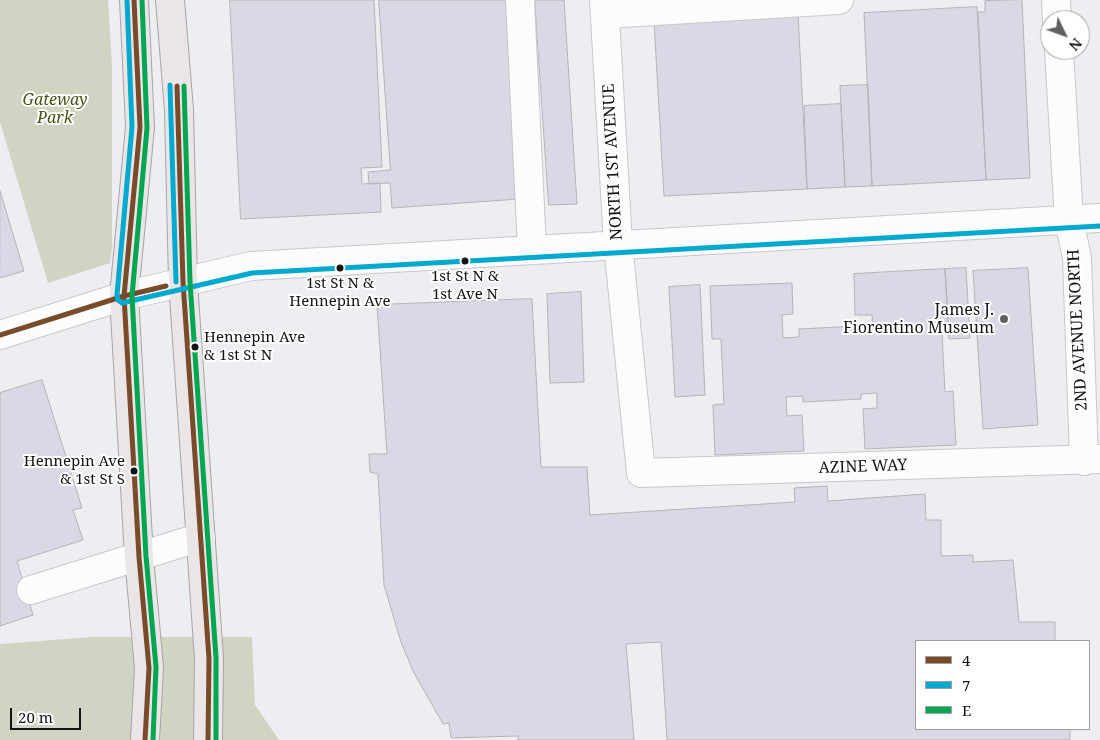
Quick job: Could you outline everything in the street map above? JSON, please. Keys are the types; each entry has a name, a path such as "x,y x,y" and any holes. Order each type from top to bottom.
{"main road":[{"path":"134,0 140,127 124,296 139,557 149,668 145,740"},
{"path":"170,0 179,110 184,282 209,659 208,740"}],"street":[{"path":"520,0 532,249"},
{"path":"605,7 839,0"},
{"name":"NORTH 1ST AVENUE","path":"605,7 618,244 641,472"},
{"name":"2ND AVENUE NORTH","path":"1060,60 1069,220 1077,258 1092,460"},
{"path":"0,335 124,296 251,266 1100,218"},
{"name":"AZINE WAY","path":"641,472 1092,460"},
{"path":"31,590 201,537"}],"green space":[{"name":"Gateway Park","path":"0,0 108,0 112,64 112,247 110,263 48,283 0,122"},
{"path":"92,637 252,637 255,705 279,740 0,740 0,644"}],"building":[{"path":"230,0 374,0 382,167 361,168 362,184 380,183 381,212 241,219"},
{"path":"379,0 507,0 519,199 392,208 390,183 369,184 368,172 390,170"},
{"path":"535,0 564,0 577,204 549,205"},
{"path":"1022,0 1030,178 986,180 978,12 985,12 985,1"},
{"path":"977,7 986,180 872,186 864,13"},
{"path":"798,13 807,189 664,196 654,21"},
{"path":"868,85 872,186 845,187 840,86"},
{"path":"841,104 845,187 807,189 804,106"},
{"path":"0,191 24,271 0,278"},
{"path":"966,268 970,338 949,339 945,269"},
{"name":"James J. Fiorentino Museum","path":"1028,268 1038,425 983,429 973,271"},
{"path":"945,269 949,333 942,333 945,392 953,391 956,445 865,449 863,409 877,408 877,393 861,394 861,399 803,402 803,396 786,397 787,416 802,415 804,451 715,455 713,405 724,404 721,339 712,339 710,286 792,283 793,314 782,315 783,338 799,337 799,329 859,326 860,333 873,332 872,315 855,315 854,274"},
{"path":"700,285 705,395 675,397 669,287"},
{"path":"581,292 584,382 550,383 547,294"},
{"path":"532,299 541,467 587,467 590,515 795,502 794,488 827,486 828,501 925,494 926,520 941,520 941,556 973,555 973,562 1013,560 1019,622 1055,622 1055,640 915,640 915,730 1070,730 1070,740 667,740 661,642 626,644 634,740 518,740 518,736 451,738 449,723 443,724 413,671 401,642 384,585 378,474 370,472 369,454 387,454 377,305"},
{"path":"42,380 82,508 73,510 83,540 17,561 33,615 0,626 0,393"}],"transit line":[{"name":"7","path":"127,0 132,127 117,295 118,300 122,303 252,273 1100,226"},
{"name":"4","path":"134,0 140,127 124,296 139,557 149,668 145,740"},
{"name":"E","path":"142,0 147,128 132,296 146,556 156,667 153,740"},
{"name":"7","path":"170,85 176,282"},
{"name":"4","path":"177,86 183,282 209,659 208,740"},
{"name":"E","path":"184,86 190,282 216,658 216,740"},
{"name":"4","path":"0,335 124,296 166,286"}],"place":[{"name":"1st St N & 1st Ave N","path":"465,261"},
{"name":"1st St N & Hennepin Ave","path":"340,268"},
{"name":"James J. Fiorentino Museum","path":"1004,319"},
{"name":"Hennepin Ave & 1st St N","path":"195,347"},
{"name":"Hennepin Ave & 1st St S","path":"134,471"}]}
